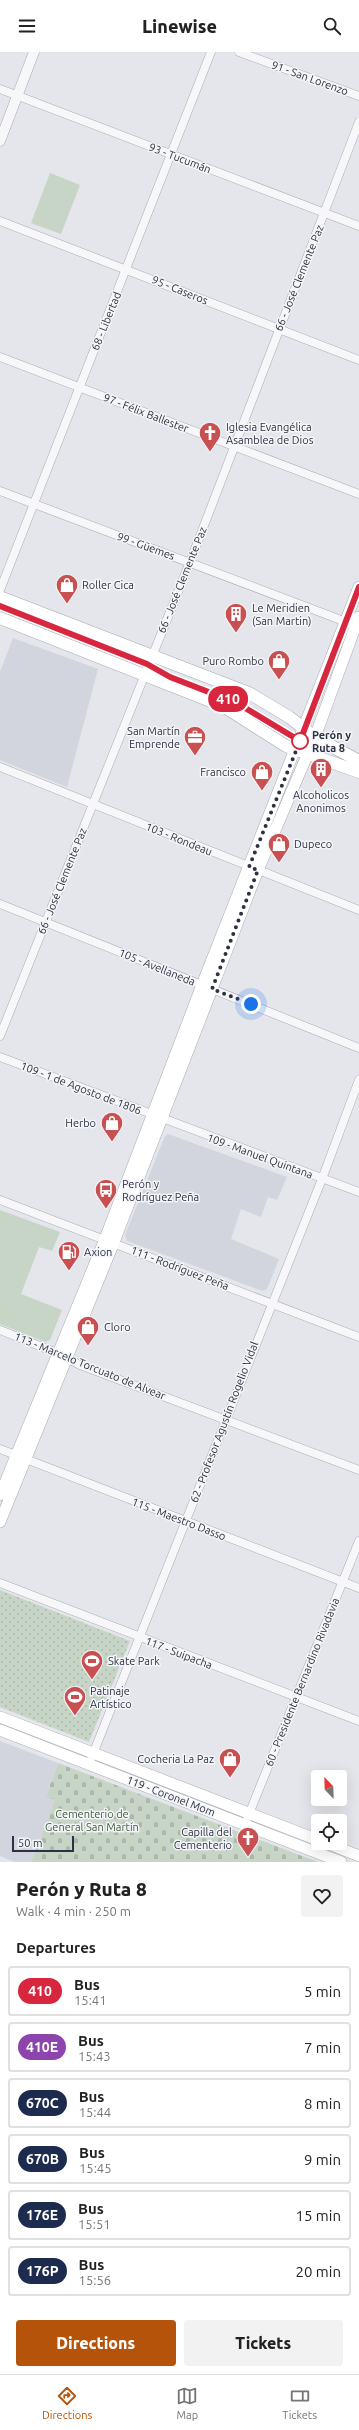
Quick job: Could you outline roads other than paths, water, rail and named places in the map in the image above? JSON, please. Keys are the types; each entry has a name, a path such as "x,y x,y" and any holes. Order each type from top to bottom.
{"main road":[{"path":"0,1522 20,1458 109,1241 254,869 302,753 315,737 355,623 359,587"},
{"path":"0,598 151,654 249,693 304,728 315,737 359,761"},
{"path":"0,618 233,711 302,753 359,772"},
{"path":"302,753 304,728 355,623"},
{"path":"0,1495 20,1458"},
{"name":"119 - Coronel Mom","path":"0,1717 94,1753 247,1818 341,1862"},
{"name":"119 - Coronel Mom","path":"0,1730 89,1764 247,1818 311,1838"},
{"path":"344,1850 359,1856"}],"street":[{"path":"0,141 34,52"},
{"name":"68 - Libertad","path":"0,590 172,155 211,52"},
{"name":"91 - San Lorenzo","path":"239,52 359,96"},
{"name":"93 - Tucumán","path":"0,90 359,226"},
{"name":"66 - José Clemente Paz","path":"0,1036 93,805 151,654 190,562 359,122"},
{"name":"95 - Caseros","path":"0,221 359,360"},
{"name":"97 - Félix Ballester","path":"0,357 359,494"},
{"name":"99 - Güemes","path":"0,491 355,623"},
{"name":"103 - Rondeau","path":"0,767 359,910"},
{"name":"105 - Avellaneda","path":"0,904 359,1048"},
{"name":"109 - 1 de Agosto de 1806","path":"0,1057 157,1117"},
{"name":"62 - Profesor Agustín Rogelio Vidal","path":"89,1764 271,1303 322,1179 359,1080"},
{"name":"109 - Manuel Quintana","path":"157,1117 359,1192"},
{"name":"111 - Rodríguez Peña","path":"0,1200 359,1337"},
{"name":"113 - Marcelo Torcuato de Alvear","path":"0,1330 62,1355 80,1365 359,1470"},
{"name":"115 - Maestro Dasso","path":"0,1449 359,1588"},
{"name":"60 - Presidente Bernardino Rivadavia","path":"247,1818 295,1696 359,1541"},
{"name":"117 - Suipacha","path":"0,1583 138,1638 359,1720"}],"place":[{"name":"Iglesia Evangélica Asamblea de Dios","path":"210,452"},
{"name":"Roller Cica","path":"67,604"},
{"name":"Le Meridien (San Martin)","path":"236,634"},
{"name":"Puro Rombo","path":"279,680"},
{"name":"Perón y Ruta 8","path":"300,741"},
{"name":"San Martín Emprende","path":"195,756"},
{"name":"Alcoholicos Anonimos","path":"321,788"},
{"name":"Francisco","path":"262,792"},
{"name":"Dupeco","path":"279,864"},
{"name":"Herbo","path":"112,1142"},
{"name":"Perón y Rodríguez Peña","path":"106,1210"},
{"name":"Axion","path":"69,1272"},
{"name":"Cloro","path":"88,1346"},
{"name":"Skate Park","path":"92,1680"},
{"name":"Patinaje Artístico","path":"75,1716"},
{"name":"Cocheria La Paz","path":"230,1778"},
{"name":"Capilla del Cementerio","path":"248,1858"}],"park label":[{"name":"Cementerio de General San Martín","path":"92,1820"}]}
